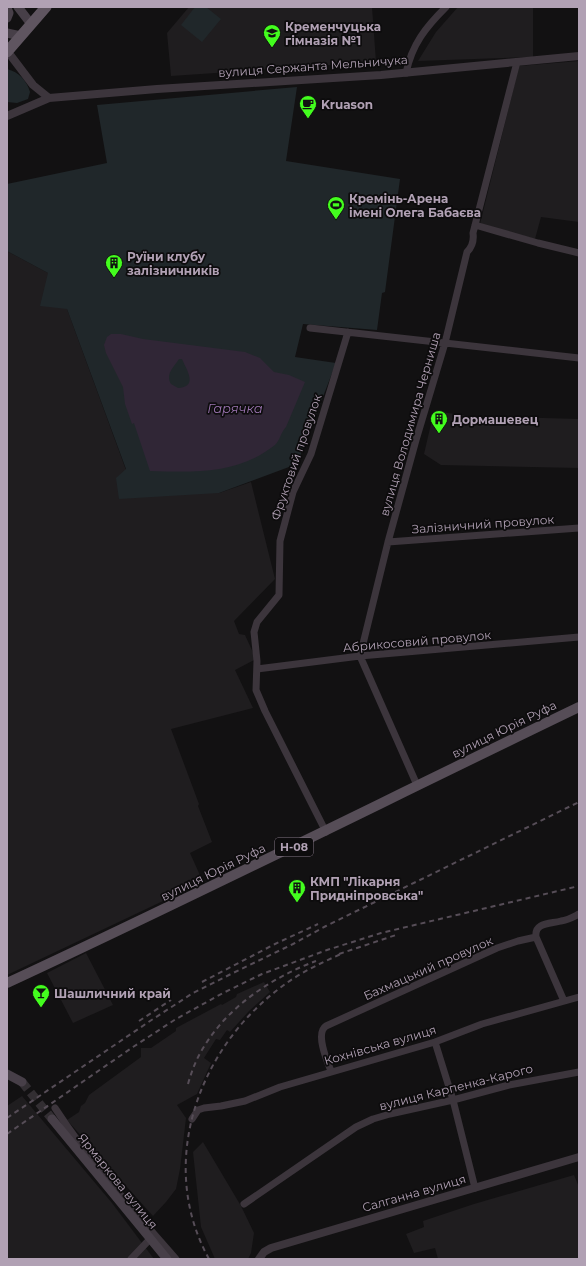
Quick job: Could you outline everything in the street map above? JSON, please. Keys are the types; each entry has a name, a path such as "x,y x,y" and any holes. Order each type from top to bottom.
{"highway":[{"path":"7,52 46,7"}],"main road":[{"path":"18,7 31,24"},
{"path":"7,33 21,36"},
{"name":"вулиця Юрія Руфа","path":"7,983 326,832 417,785 579,707"},
{"path":"7,1074 22,1082"},
{"name":"Ярмаркова вулиця","path":"52,1119 167,1259"}],"street":[{"path":"406,72 409,58 418,40 446,7"},
{"path":"7,52 33,85 49,98"},
{"name":"вулиця Сержанта Мельничука","path":"7,116 49,98 158,88 406,72 579,56"},
{"name":"вулиця Володимира Черниша","path":"360,656 388,542 445,343 467,252 473,244 473,233 517,62"},
{"path":"475,225 579,253"},
{"path":"310,328 579,358"},
{"name":"Фруктовий провулок","path":"326,832 265,711 256,690 257,669 254,632 257,622 279,595 280,541 293,492 311,454 348,332"},
{"name":"Залізничний провулок","path":"388,542 579,528"},
{"name":"Абрикосовий провулок","path":"257,669 360,656 579,636"},
{"path":"360,656 417,785"},
{"path":"564,1001 535,932 538,927 545,924 569,919 579,914"},
{"name":"Бахмацький провулок","path":"331,1071 321,1034 323,1028 326,1026 449,971 496,948 536,937"},
{"name":"Кохнівська вулиця","path":"192,1119 198,1110 204,1108 245,1101 280,1087 331,1071 435,1042 482,1024 579,997"},
{"path":"435,1042 475,1188"},
{"name":"вулиця Карпенка-Карого","path":"244,1204 356,1127 373,1119 508,1085 579,1072"},
{"path":"54,1108 68,1129 108,1179 176,1259"},
{"name":"Салганна вулиця","path":"259,1259 264,1252 271,1248 579,1157"},
{"path":"131,1259 150,1239"}],"shaded area":[{"name":"Кременчуцька гімназія №1","path":"189,7 372,7 376,62 171,76 167,33"},
{"path":"195,7 206,7 221,19 202,42 181,25"},
{"path":"458,7 533,7 533,57 418,61 436,32"},
{"path":"579,61 579,222 541,217 535,239 480,224 519,66"},
{"path":"7,69 15,72 25,81 30,92 28,99 17,103 7,102"},
{"path":"297,87 286,161 400,179 385,292 382,293 377,330 303,324 295,357 336,363 297,464 219,493 119,499 116,478 126,469 67,309 40,306 48,273 7,251 7,184 107,163 97,105"},
{"path":"7,251 48,273 67,309 126,470 219,493 251,482 275,579 234,621 239,634 245,635 256,659 235,670 253,708 171,729 212,842 190,853 203,882 7,975"},
{"name":"Дормашевец","path":"434,411 469,416 579,419 579,468 441,465 424,454"},
{"path":"86,953 113,1005 73,1023 47,973"},
{"path":"264,982 270,992 249,1011 230,1032 227,1030 220,1040 216,1039 204,1058 211,1063 197,1094 177,1105 186,1118 176,1189 153,1216 67,1120 79,1112 81,1106 85,1103 89,1095 141,1057 141,1048 151,1048 176,1031 176,1028 221,1004 222,1005 236,997 237,994"},
{"path":"22,1096 112,1203 154,1259 7,1259 7,1106"},
{"path":"203,1142 241,1206 254,1233 251,1253 248,1259 215,1259 201,1227 193,1152"},
{"path":"574,1175 579,1187 579,1259 438,1259 435,1248 414,1253 406,1234 424,1227 423,1221 474,1204"}],"water":[{"name":"Гарячка","path":"111,334 121,334 143,339 245,352 260,358 274,372 289,375 305,382 286,427 278,441 261,455 231,467 215,470 183,472 150,471 134,423 132,424 125,404 123,387 106,353 104,345 107,337","holes":["179,359 182,359 190,381 184,387 178,388 171,384 169,377"]}],"tunnel":[{"path":"22,1082 52,1119"}],"railway":[{"path":"7,1118 193,993 579,802"},
{"path":"7,1134 176,1019 223,993 262,974 327,950 381,933 579,886"},
{"path":"202,982 275,944 318,924"},
{"path":"339,954 396,935"},
{"path":"209,1259 194,1223 186,1186 187,1148 194,1112 207,1076 227,1043 251,1014 280,988 302,973 343,953"},
{"path":"188,1084 202,1050 227,1017 240,1005 269,984 284,975 316,961"},
{"path":"139,1021 171,1000"}],"place":[{"name":"Кременчуцька гімназія №1","path":"272,48"},
{"name":"Kruason","path":"308,119"},
{"name":"Кремінь-Арена імені Олега Бабаєва","path":"336,220"},
{"name":"Руїни клубу залізничників","path":"114,278"},
{"name":"Дормашевец","path":"439,434"},
{"name":"КМП \"Лікарня Придніпровська\"","path":"297,903"},
{"name":"Шашличний край","path":"41,1008"}]}
